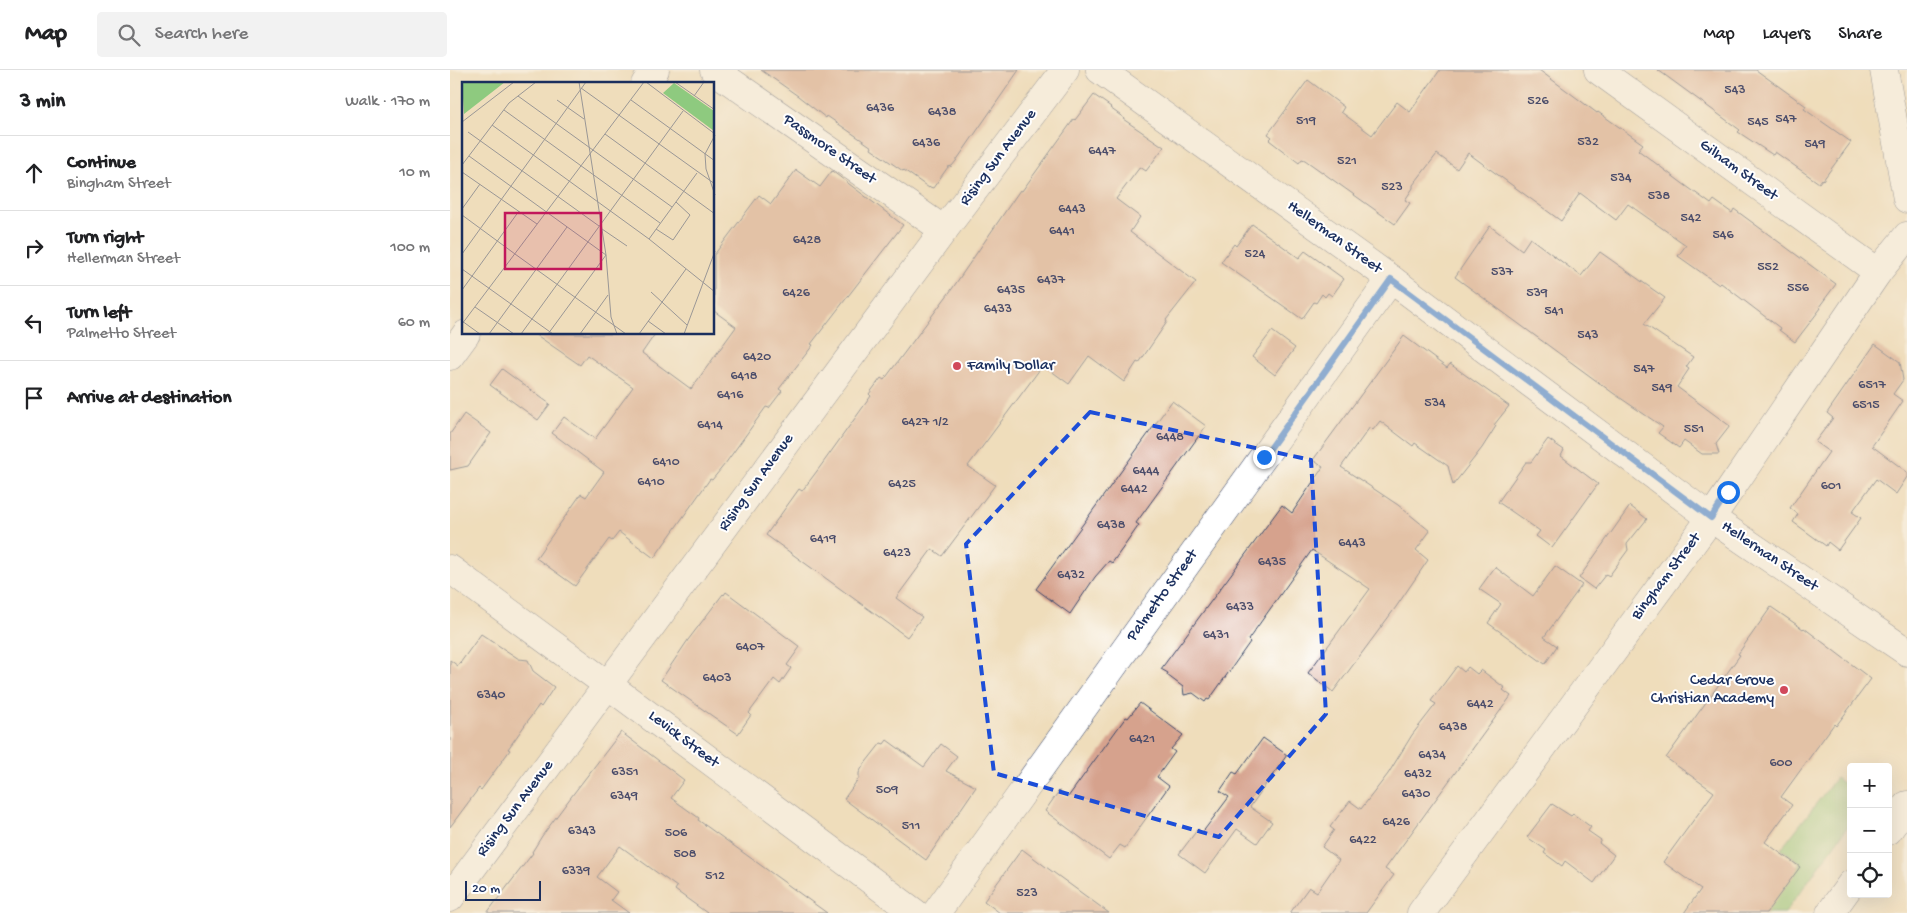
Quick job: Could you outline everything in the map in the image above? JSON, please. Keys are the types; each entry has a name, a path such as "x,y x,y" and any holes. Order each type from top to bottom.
{"street":[{"path":"646,82 655,70"},
{"name":"Passmore Street","path":"714,70 944,230"},
{"name":"Rising Sun Avenue","path":"450,898 944,230 1066,70"},
{"name":"Hellerman Street","path":"1100,70 1391,279 1711,518 1907,652"},
{"name":"Gilham Street","path":"1598,70 1878,272"},
{"path":"1884,70 1907,199"},
{"name":"Bingham Street","path":"1421,913 1711,518 1878,272 1907,236"},
{"name":"Palmetto Street","path":"936,913 1391,279"},
{"path":"450,356 465,335"},
{"name":"Levick Street","path":"450,569 914,913"},
{"path":"1892,826 1907,805"},
{"path":"1830,913 1847,890"}],"highlighted area":[{"path":"1090,412 1311,460 1326,714 1219,837 994,773 966,544"}],"green space":[{"path":"1836,778 1847,786 1847,828 1785,913 1764,913 1801,863 1781,849"}],"building":[{"path":"761,70 1019,70 956,161 952,166 948,167 933,188 929,188 871,149 872,147 827,116 826,118"},
{"path":"1440,70 1539,70 1643,144 1638,150 1711,204 1714,200 1732,213 1734,209 1836,284 1819,307 1821,308 1795,342 1779,330 1780,328 1721,283 1719,285 1678,256 1686,245 1628,204 1616,220 1580,193 1561,221 1468,153 1457,169 1437,154 1413,185 1405,200 1410,203 1395,224 1305,160 1302,159 1299,163 1269,140 1272,137 1268,134 1308,80 1344,107 1341,112 1372,135 1397,102 1410,112"},
{"path":"1658,70 1756,70 1806,106 1804,109 1851,142 1819,183 1775,152 1773,155 1738,132 1740,130"},
{"path":"1094,95 1111,107 1123,119 1164,147 1146,171 1140,167 1116,199 1140,217 1130,232 1196,282 1166,320 1167,322 1124,382 1089,356 1069,384 1043,365 968,466 995,485 942,556 932,549 896,598 922,617 907,637 766,535 799,489 802,491 820,467 871,396 869,394 881,378 884,380 952,289 1020,190 1022,191 1074,119"},
{"path":"796,170 820,187 832,171 903,225 811,344 813,345 779,389 782,391 769,408 766,407 725,464 712,480 710,479 654,558 619,532 612,541 609,539 575,586 536,558 581,494 586,497 604,472 552,433 564,417 595,439 633,387 587,355 580,365 536,335 654,335 642,353 691,389 736,327 715,312 715,254 759,195 771,204"},
{"path":"1252,224 1299,258 1305,251 1344,279 1332,296 1328,293 1325,297 1322,294 1302,319 1221,262 1234,244 1236,246"},
{"path":"1490,226 1522,250 1530,238 1581,276 1600,252 1665,298 1644,324 1693,357 1686,367 1689,369 1677,387 1730,426 1716,444 1719,454 1702,454 1684,441 1679,448 1658,433 1663,427 1613,393 1455,277"},
{"path":"1272,331 1295,348 1275,375 1252,357"},
{"path":"1404,336 1447,368 1450,364 1509,406 1494,425 1496,426 1482,448 1453,485 1448,466 1415,443 1413,446 1380,421 1373,430 1370,427 1341,467 1398,505 1430,531 1416,550 1428,560 1333,692 1308,673 1370,589 1312,550 1248,640 1250,642 1209,700 1207,699 1205,702 1193,693 1184,695 1183,687 1161,669 1282,505 1292,513 1323,467 1313,460"},
{"path":"1875,344 1900,362 1903,380 1893,394 1903,401 1872,446 1907,472 1907,477 1896,494 1876,479 1852,512 1861,518 1838,550 1828,542 1826,546 1793,522 1798,514 1790,508 1829,452 1815,442 1833,418 1827,413"},
{"path":"502,369 550,404 538,420 490,385"},
{"path":"1172,401 1206,426 1136,523 1139,525 1112,563 1109,561 1095,577 1070,614 1036,589"},
{"path":"464,414 491,433 468,466 450,470 450,434"},
{"path":"1548,439 1564,450 1561,456 1598,484 1552,548 1536,536 1540,531 1498,502 1526,462 1531,462"},
{"path":"1630,506 1647,519 1627,544 1628,550 1609,576 1606,574 1594,589 1579,578"},
{"path":"1555,566 1582,585 1544,637 1557,646 1545,664 1488,623 1501,604 1479,589 1495,567 1533,596"},
{"path":"726,592 800,647 787,665 791,668 780,684 774,679 749,713 751,715 738,734 661,680 688,640"},
{"path":"1771,607 1804,628 1871,679 1836,726 1834,724 1781,797 1792,805 1765,842 1800,867 1766,913 1684,913 1701,889 1663,862 1714,792 1666,758 1740,655 1738,654"},
{"path":"481,634 519,659 528,660 533,671 554,687 541,707 539,705 481,790 479,788 450,827 450,660 458,666"},
{"path":"1457,666 1464,672 1468,667 1477,674 1481,670 1505,688 1503,690 1511,696 1385,869 1394,875 1366,913 1290,913 1309,887 1317,892 1339,860 1322,847 1334,830 1330,827 1350,801 1361,809 1388,774 1412,735 1436,704 1431,701"},
{"path":"1140,703 1183,735 1171,749 1175,752 1157,777 1169,786 1125,848 1120,845 1109,859 1045,811 1059,791 1068,797 1126,717 1128,718"},
{"path":"621,732 684,780 671,798 699,818 698,820 827,913 707,913 675,890 677,887 620,846 597,877 617,892 611,900 629,913 487,913 533,853 542,836"},
{"path":"1263,738 1287,755 1250,807 1272,822 1257,843 1237,829 1205,873 1179,854 1198,829 1202,833 1229,797 1220,791 1233,772 1237,774"},
{"path":"887,740 924,767 941,744 957,756 946,771 976,787 926,860 844,799 859,778 859,773 863,766 881,743 884,744"},
{"path":"1552,804 1571,816 1573,814 1591,827 1588,831 1601,840 1599,843 1614,855 1594,883 1565,861 1562,866 1544,853 1546,850 1527,837"},
{"path":"1022,849 1109,913 1000,913 984,901"}],"place":[{"name":"Family Dollar","path":"957,366"},
{"name":"Cedar Grove Christian Academy","path":"1784,690"}],"route":[{"path":"1264,457 1391,279 1711,518 1728,492"}]}
